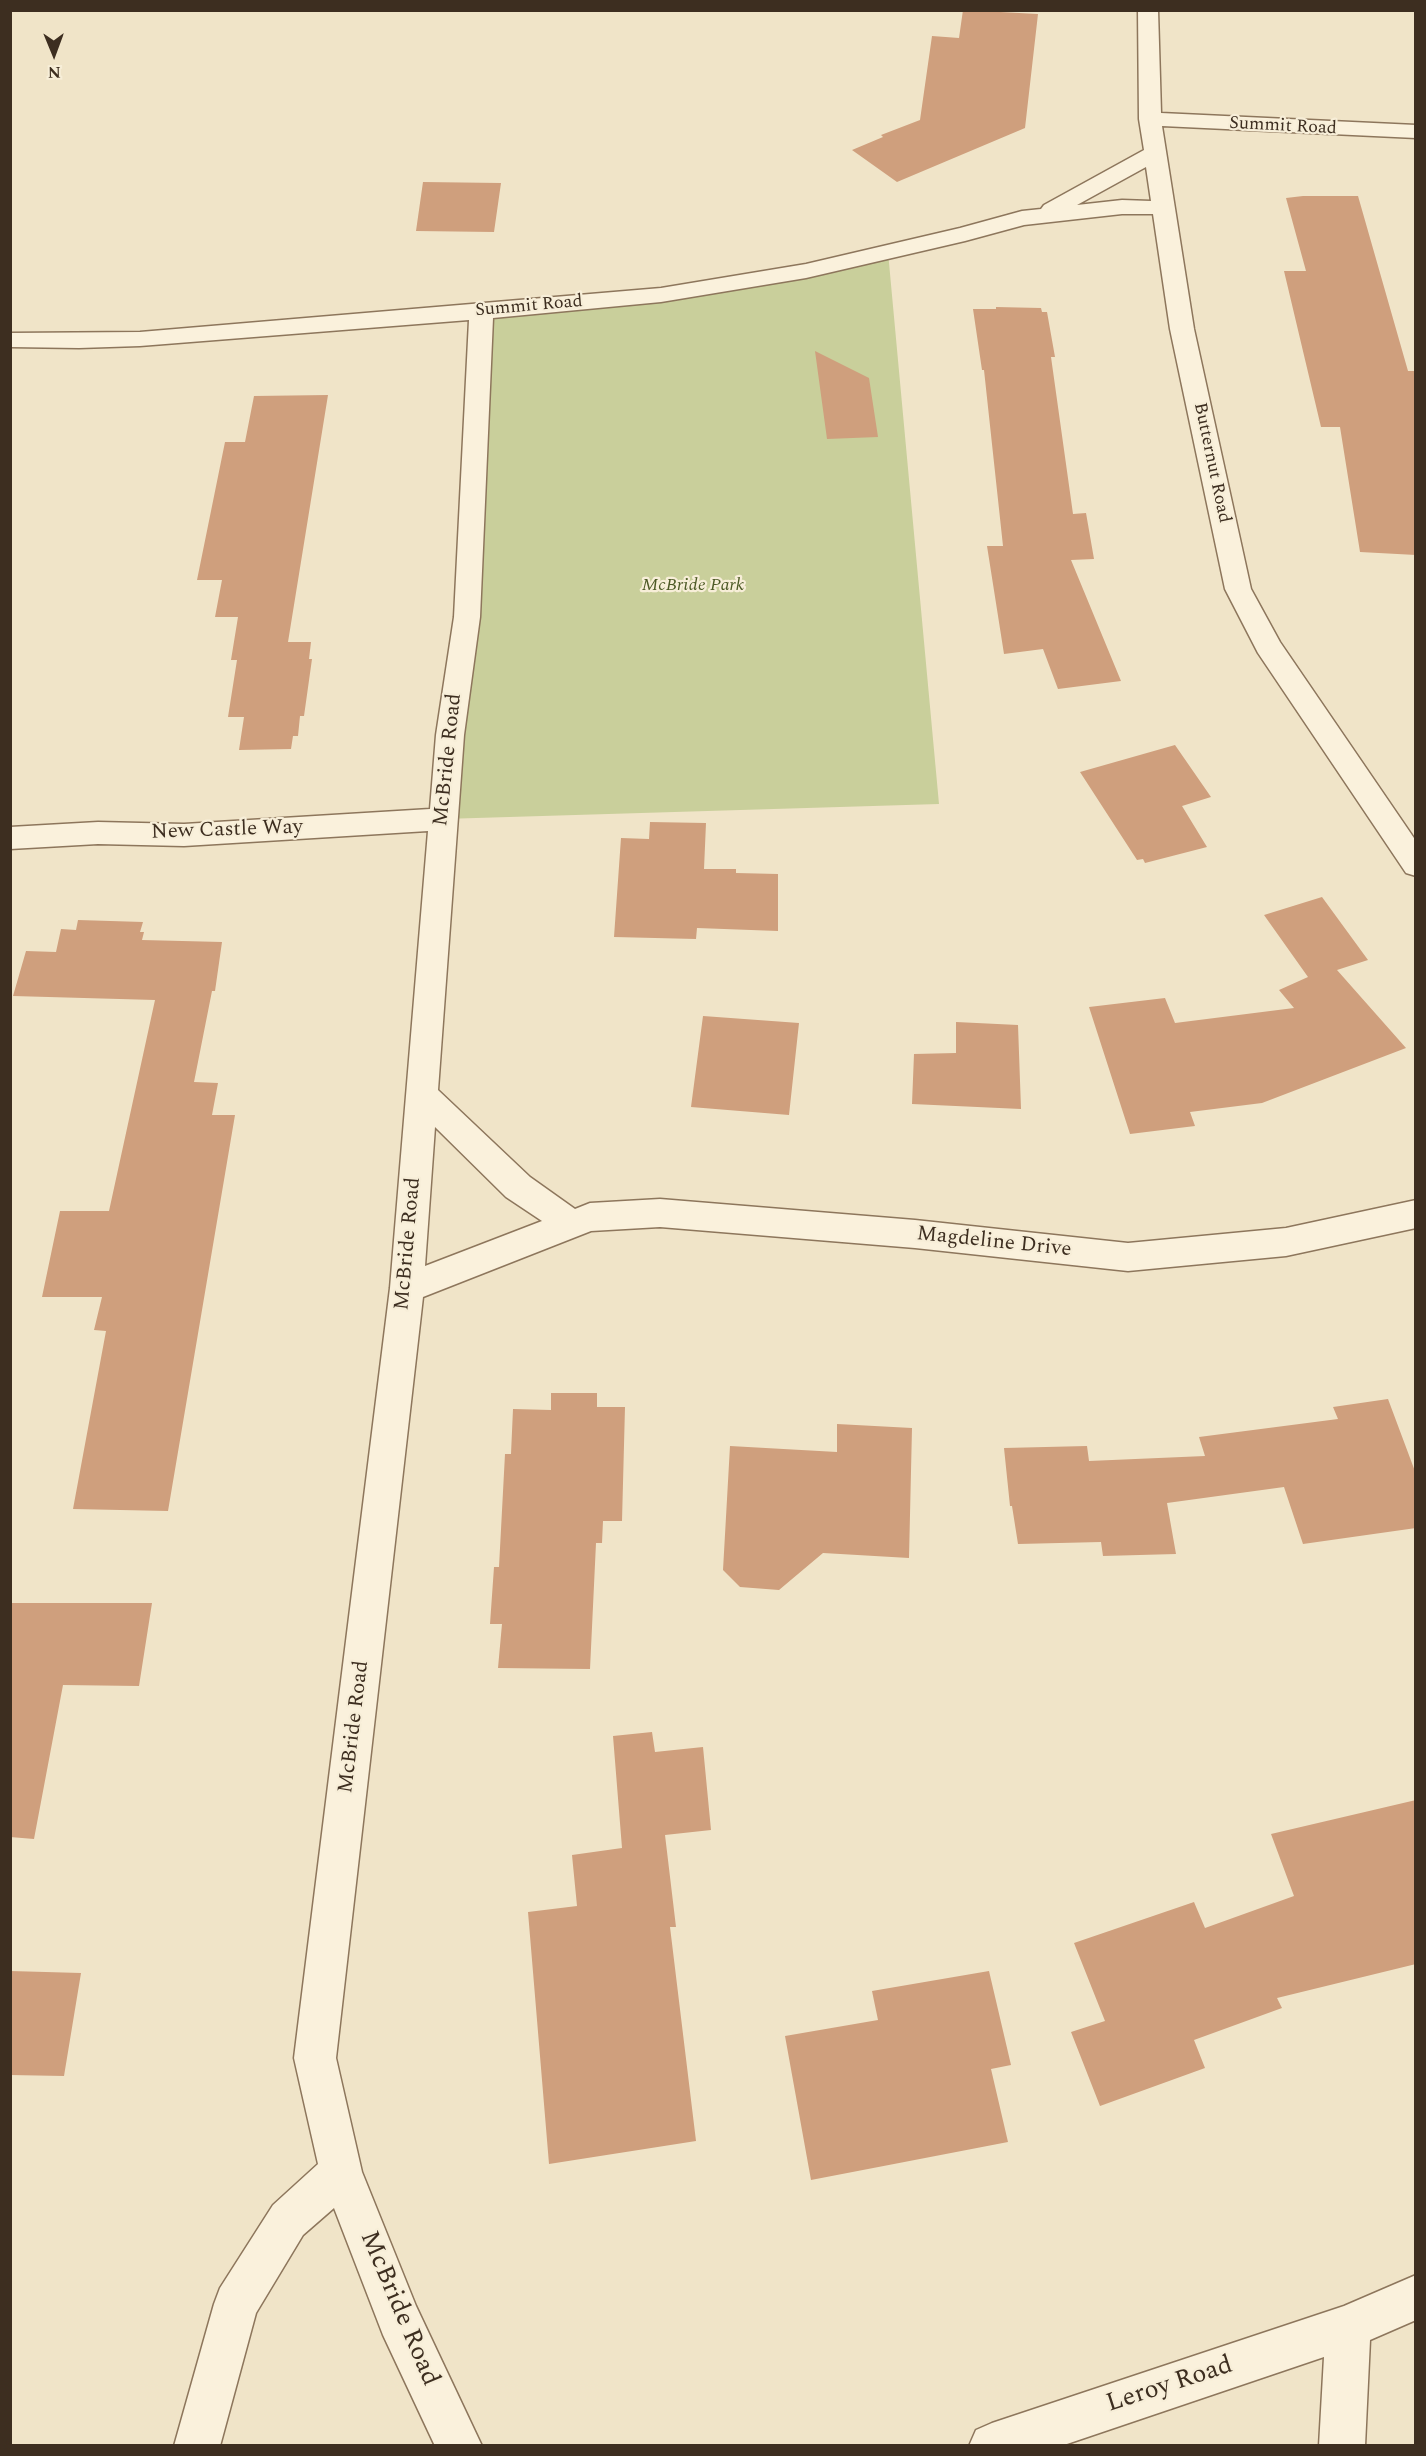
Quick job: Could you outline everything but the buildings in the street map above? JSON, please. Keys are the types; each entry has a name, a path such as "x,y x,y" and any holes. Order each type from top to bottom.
{"street":[{"name":"Butternut Road","path":"1148,10 1150,119 1182,329 1238,589 1268,646 1416,865"},
{"name":"Summit Road","path":"1150,119 1416,132"},
{"name":"Summit Road","path":"1041,216 1155,153"},
{"name":"Summit Road","path":"10,340 140,339 661,295 795,273 965,234 1022,218 1122,207 1164,208"},
{"name":"McBride Road","path":"459,2445 399,2319 340,2172 315,2058 406,1288 450,735 466,617 476,457 481,312"},
{"name":"New Castle Way","path":"10,838 98,833 184,835 443,819"},
{"path":"422,1094 518,1186 571,1224"},
{"name":"Magdeline Drive","path":"406,1288 590,1217 660,1213 915,1234 1128,1257 1286,1242 1416,1214"},
{"path":"197,2445 236,2304 288,2220 340,2172"},
{"name":"Leroy Road","path":"992,2445 1348,2327 1416,2296"},
{"path":"1342,2445 1348,2327"}],"green space":[{"name":"McBride Park","path":"888,252 939,804 443,819 481,312 661,295"}]}
